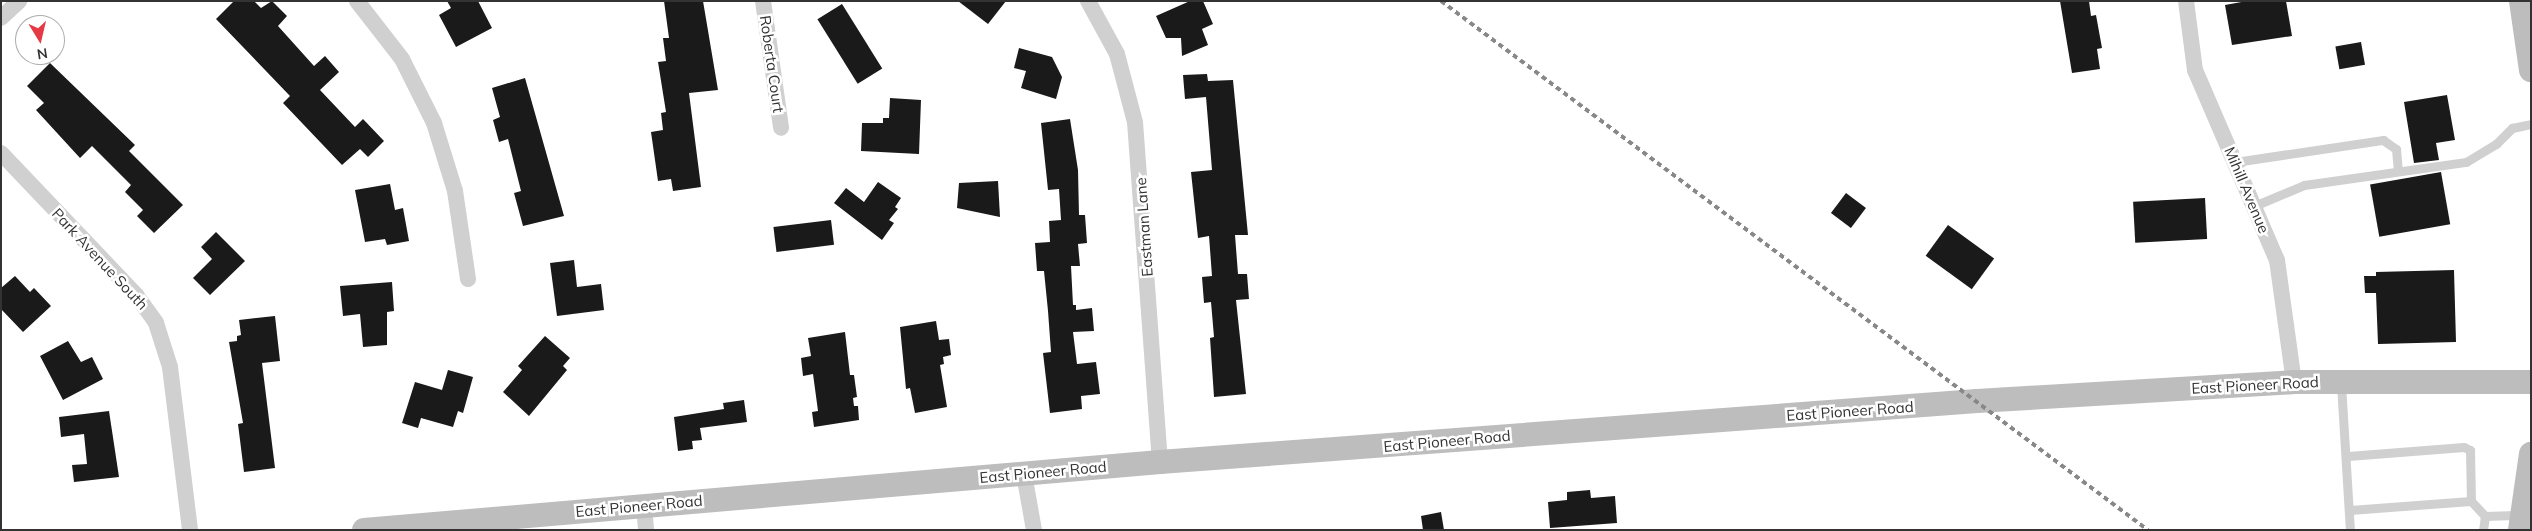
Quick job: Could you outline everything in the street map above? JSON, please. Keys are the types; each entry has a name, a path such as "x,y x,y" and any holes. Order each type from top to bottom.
{"main road":[{"path":"2521,1 2531,70"},
{"name":"East Pioneer Road","path":"364,530 1160,462 1977,401 2294,382 2531,382"},
{"path":"2522,522 2531,454"}],"street":[{"path":"1,18 19,1"},
{"path":"357,1 402,59 434,123 455,191 468,279"},
{"name":"Roberta Court","path":"763,1 781,128"},
{"name":"Eastman Lane","path":"1088,1 1117,54 1133,108 1160,462"},
{"name":"Mihill Avenue","path":"2186,1 2195,70 2278,260 2294,382"},
{"name":"Park Avenue South","path":"1,153 136,295 156,323 170,367 190,530"},
{"path":"1024,474 1034,530"},
{"path":"644,506 646,530"}],"lane":[{"path":"2254,206 2304,185 2398,170 2466,162 2496,144 2512,128 2531,124"},
{"path":"2235,162 2382,140 2396,149 2398,170"},
{"path":"2341,381 2348,456 2350,530"},
{"path":"2348,456 2464,447 2470,450 2471,454 2471,501 2484,516 2522,522"},
{"path":"2350,510 2471,501"},
{"path":"2483,530 2484,516"}],"building":[{"path":"234,1 254,1 261,8 272,1 287,16 278,26 314,66 325,56 339,72 320,90 355,127 363,119 384,141 368,157 360,149 342,165 283,103 290,96 216,19"},
{"path":"447,1 478,1 492,28 456,47 439,15 451,8"},
{"path":"664,1 703,1 718,90 689,93 701,187 673,191 671,179 658,181 651,132 663,130 661,113 666,112 658,62 666,61 663,38 669,38"},
{"path":"958,1 1006,1 988,24"},
{"path":"1190,1 1203,1 1213,24 1202,29 1208,45 1182,56 1181,38 1166,38 1156,16"},
{"path":"2060,1 2089,1 2091,16 2096,15 2102,48 2097,49 2100,69 2072,73"},
{"path":"2247,1 2286,1 2292,36 2232,45 2225,5"},
{"path":"842,4 882,68 858,84 817,19"},
{"path":"2361,42 2365,65 2339,69 2335,47"},
{"path":"1019,48 1052,57 1062,77 1056,99 1021,88 1026,71 1014,68"},
{"path":"48,65 52,65 135,145 129,151 183,205 154,233 137,216 143,210 125,192 131,185 92,146 80,158 36,110 44,103 27,86"},
{"path":"1207,74 1208,81 1233,80 1248,235 1235,235 1238,274 1247,274 1249,299 1236,300 1246,394 1214,397 1210,338 1214,337 1211,302 1204,303 1202,277 1212,276 1209,236 1198,238 1191,172 1212,170 1206,97 1185,99 1183,75"},
{"path":"525,78 564,216 523,226 514,193 521,191 508,139 499,142 493,120 500,117 492,88"},
{"path":"2447,95 2455,140 2436,143 2439,160 2414,163 2404,102"},
{"path":"890,98 921,100 919,154 861,151 862,123 883,123 883,118 889,118"},
{"path":"1070,119 1078,170 1079,215 1085,215 1087,243 1078,244 1080,266 1071,266 1073,305 1076,305 1076,310 1092,308 1094,331 1073,332 1077,364 1096,362 1100,394 1081,396 1082,409 1050,413 1043,353 1051,352 1048,311 1044,271 1037,271 1035,243 1050,242 1049,221 1061,220 1059,189 1048,190 1041,123"},
{"path":"2441,172 2450,224 2379,237 2370,185"},
{"path":"998,181 1000,217 957,208 959,183"},
{"path":"878,182 901,198 895,207 898,209 889,220 894,223 882,240 834,203 846,188 864,202"},
{"path":"390,184 395,210 403,208 409,241 387,245 385,239 365,242 355,190"},
{"path":"1846,193 1866,208 1851,228 1831,213"},
{"path":"2205,198 2207,239 2135,243 2133,202"},
{"path":"831,220 834,245 776,252 773,227"},
{"path":"1948,225 1994,259 1972,289 1926,256"},
{"path":"216,232 245,261 210,295 193,278 212,259 201,247"},
{"path":"574,260 577,287 601,284 604,310 557,316 550,263"},
{"path":"2454,270 2456,342 2378,344 2376,293 2365,293 2364,276 2376,276 2376,272"},
{"path":"15,276 30,292 34,288 51,306 23,332 1,309 1,288"},
{"path":"392,282 394,311 387,312 387,345 363,347 360,314 343,316 340,286"},
{"path":"275,316 280,361 262,363 275,468 244,472 238,424 243,423 229,342 237,341 237,336 241,335 239,320"},
{"path":"936,321 939,340 949,339 951,355 943,357 944,364 940,365 947,407 915,413 910,388 906,389 900,327"},
{"path":"845,332 850,375 854,375 857,397 853,398 854,406 858,406 859,420 814,427 812,412 818,411 813,374 803,376 801,358 811,356 808,338"},
{"path":"545,336 570,358 563,366 567,370 529,416 503,392 522,370 518,366"},
{"path":"68,341 81,362 92,357 103,379 63,400 40,356"},
{"path":"448,370 473,377 463,413 458,411 453,427 421,418 418,428 402,423 415,382 442,390"},
{"path":"744,400 747,422 700,428 702,440 692,441 693,449 678,451 674,417 724,409 723,403"},
{"path":"109,411 119,477 74,482 72,465 87,464 84,434 61,437 59,417"},
{"path":"1590,490 1591,498 1615,496 1617,523 1550,528 1548,502 1567,500 1567,492"},
{"path":"1441,512 1444,530 1423,530 1421,516"}],"railway":[{"path":"1441,1 2148,530"}]}
